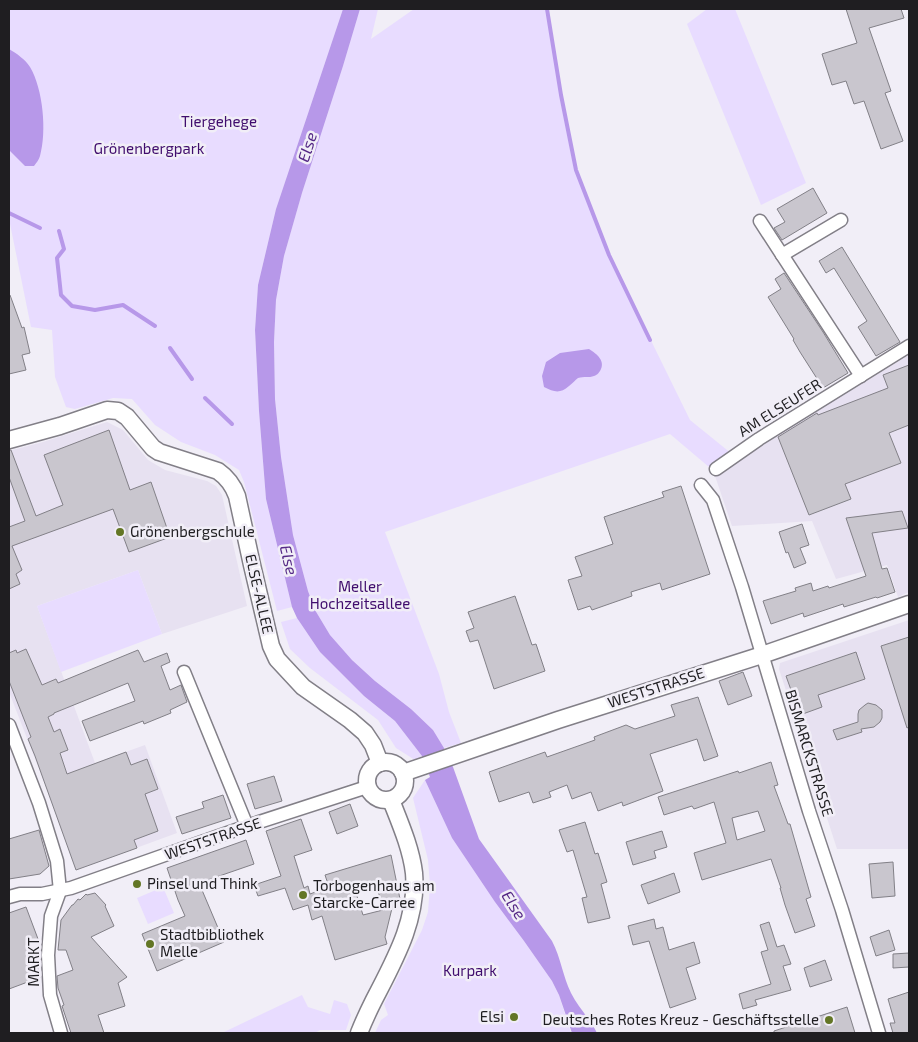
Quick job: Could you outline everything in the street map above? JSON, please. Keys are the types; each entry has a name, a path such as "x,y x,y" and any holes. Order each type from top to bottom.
{"street":[{"path":"782,255 841,220"},
{"path":"760,221 861,376"},
{"name":"AM ELSEUFER","path":"716,468 909,346"},
{"name":"ELSE-ALLEE","path":"9,440 60,426 107,410 118,411 127,417 153,448 159,452 218,471 226,476 237,496 271,646 277,659 303,686 365,733 373,745 380,763"},
{"name":"BISMARCKSTRASSE","path":"701,485 713,500 742,587 809,811 842,910 879,1033"},
{"name":"WESTSTRASSE","path":"411,770 909,604"},
{"path":"184,672 247,826"},
{"path":"9,725 57,861 60,891"},
{"path":"391,762 411,770 405,780 405,786 398,796 391,800 375,798 367,787 367,776 370,770 380,763 391,762"},
{"name":"WESTSTRASSE","path":"9,897 20,894 42,894 60,891 247,826 367,787"},
{"path":"359,1033 394,960 412,908 414,873 406,841 391,800"},
{"name":"MARKT","path":"60,891 51,916 48,955 50,995 61,1033"}],"shaded area":[{"path":"909,355 909,592 898,597 887,565 836,579 812,521 732,526 715,476 816,411"},
{"name":"Grönenbergschule","path":"107,422 123,430 148,460 165,470 207,481 216,486 222,495 247,606 162,634 138,570 37,606 95,763 145,745 177,833 76,870 9,692 9,451"},
{"path":"909,620 909,849 837,849 779,669 780,663"}],"green space":[{"name":"Grönenbergpark","path":"9,9 343,9 276,209 258,285 255,330 266,499 292,607 277,611 244,482 239,470 215,455 181,442 155,425 132,399 113,398 75,409 66,407 55,377 52,330 31,327 9,219"},
{"name":"Meller Hochzeitsallee","path":"360,9 378,9 371,39 414,9 547,9 576,170 609,255 690,420 732,454 709,467 670,434 385,532 439,674 449,712 461,743 444,748 433,730 411,709 352,660 330,635 315,610 293,535 281,457 275,399 274,342 276,300 284,256 302,193"},
{"path":"707,9 735,9 806,183 761,205 687,24"},
{"path":"138,570 162,634 61,672 37,606"},
{"path":"297,618 320,652 364,696 395,721 422,756 415,760 396,748 378,720 310,668 290,649 281,622"},
{"name":"Kurpark","path":"425,780 452,838 552,981 559,995 571,1033 375,1033 381,1020 388,1015 384,1004 422,930 428,912 430,885 428,860 413,798"},
{"path":"163,887 174,913 148,924 137,898"},
{"path":"302,995 308,1007 330,1014 334,1000 347,1004 351,1015 346,1030 320,1030 315,1033 222,1033"}],"water":[{"name":"Else","path":"343,9 360,9 302,193 284,256 276,300 274,342 275,399 281,457 293,535 315,610 330,635 352,660 411,709 433,730 453,767 479,839 552,941 571,993 597,1033 572,1033 559,995 552,981 452,838 425,780 430,777 422,756 395,721 364,696 320,652 297,618 292,607 266,499 255,330 258,285 276,209"},
{"path":"9,49 23,59 30,67 41,98 42,146 40,157 34,166 25,166 9,150"},
{"path":"589,349 598,356 602,364 597,374 592,377 578,378 566,389 560,391 544,387 542,376 546,362 560,353"}],"building":[{"path":"846,9 901,9 904,18 869,28 891,91 885,93 903,141 881,149 864,101 854,104 846,81 832,85 822,54 857,43"},
{"path":"813,188 827,213 782,240 774,228 785,222 777,209"},
{"path":"842,247 900,342 876,356 858,327 867,321 834,268 826,273 819,261"},
{"path":"784,273 848,373 823,388 768,297 781,289 775,279"},
{"path":"9,295 22,328 24,327 30,353 22,355 26,370 9,374"},
{"path":"909,365 909,425 889,433 901,463 845,484 851,499 809,515 778,437 817,413 818,415 888,388 883,375"},
{"path":"109,430 130,490 151,482 170,537 129,552 113,509 12,546 22,570 16,574 20,584 9,589 9,527 25,521 9,477 9,450 11,450 36,516 63,505 44,455"},
{"path":"681,486 710,574 662,590 660,583 631,592 632,596 592,610 590,606 578,610 568,580 582,576 575,557 613,544 604,517 664,497 662,492"},
{"path":"902,511 908,528 872,533 882,569 887,568 895,592 844,607 843,604 804,617 803,613 771,624 763,601 796,591 795,588 811,583 813,591 866,576 846,518"},
{"path":"802,524 809,545 800,548 806,563 794,568 788,552 786,553 779,532"},
{"path":"515,596 532,645 536,644 545,671 494,689 478,640 470,642 466,631 474,628 468,612"},
{"path":"909,637 909,727 907,728 881,646"},
{"path":"26,649 42,685 56,679 58,683 138,650 144,662 167,653 170,662 161,666 170,690 181,685 187,702 170,710 171,713 144,724 143,721 90,741 82,721 135,701 128,683 48,717 54,732 60,729 68,750 60,753 67,774 126,752 131,765 147,759 158,789 145,794 158,831 134,840 137,848 76,870 28,739 31,737 9,681 9,653 16,650 17,653"},
{"path":"856,652 865,679 818,695 822,707 800,715 786,676"},
{"path":"743,672 752,696 728,705 719,681"},
{"path":"698,697 718,756 704,761 697,739 650,754 663,791 623,806 622,802 598,811 591,792 572,799 567,785 549,792 551,797 533,803 529,792 499,802 489,772 545,752 547,757 595,740 594,737 626,725 635,729 675,716 671,705"},
{"path":"868,703 876,705 882,710 880,722 874,727 861,729 862,732 837,740 833,730 858,722 859,710"},
{"path":"771,762 778,785 774,786 788,824 790,824 811,897 806,899 815,926 795,933 771,859 702,880 694,853 726,843 714,802 694,809 692,806 664,815 658,797 738,771 739,773","holes":["758,811 765,831 737,840 732,818"]},
{"path":"274,776 282,801 255,809 247,784"},
{"path":"223,795 231,818 182,834 176,817 204,808 202,802"},
{"path":"350,804 358,826 337,834 329,812"},
{"path":"301,819 312,850 294,856 304,888 308,886 310,894 329,887 325,875 391,855 400,899 394,900 385,937 387,944 335,960 322,916 312,920 308,905 293,910 285,888 258,896 254,885 281,876 266,831","holes":["377,887 383,910 363,915 356,893"]},
{"path":"585,822 595,854 598,853 607,882 601,884 610,918 588,923 582,898 587,897 573,850 567,852 559,830"},
{"path":"39,830 49,866 40,874 9,879 9,839"},
{"path":"662,831 667,847 654,851 656,858 633,865 626,842"},
{"path":"246,840 254,864 199,883 224,942 157,971 142,934 185,916 167,868"},
{"path":"893,862 895,896 872,898 869,864"},
{"path":"674,873 680,892 648,904 641,885"},
{"path":"95,893 106,905 114,926 91,937 127,977 118,983 125,1006 98,1015 104,1033 71,1033 58,988 57,976 73,970 66,950 58,950 61,920 78,899 80,900 86,894"},
{"path":"26,907 38,939 28,942 41,977 9,989 9,913"},
{"path":"654,919 656,929 663,927 669,950 694,942 700,963 686,968 696,999 670,1008 649,941 633,945 628,926"},
{"path":"769,922 777,947 784,945 791,964 783,966 791,990 755,1000 757,1005 743,1009 739,994 771,984 761,952 768,950 760,925"},
{"path":"889,930 895,950 876,956 870,937"},
{"path":"909,953 909,967 893,968 893,954"},
{"path":"825,960 832,980 810,987 804,968"},
{"path":"909,992 909,1033 893,1033 890,1023 895,1023 888,999"},
{"name":"Deutsches Rotes Kreuz - Geschäftsstelle","path":"847,1007 855,1033 774,1033 774,1031"}],"waterway":[{"path":"547,9 576,170 609,255 650,340"},
{"path":"9,213 40,228"},
{"path":"59,231 64,249 57,258 61,295 72,306 95,310 123,305 155,326"},
{"path":"170,348 192,379"},
{"path":"205,398 232,424"}],"place":[{"name":"Grönenbergschule","path":"120,532"},
{"name":"Pinsel und Think","path":"137,884"},
{"name":"Torbogenhaus am Starcke-Carree","path":"303,895"},
{"name":"Stadtbibliothek Melle","path":"150,944"},
{"name":"Elsi","path":"514,1017"},
{"name":"Deutsches Rotes Kreuz - Geschäftsstelle","path":"829,1020"}],"park label":[{"name":"Tiergehege","path":"219,122"}]}
